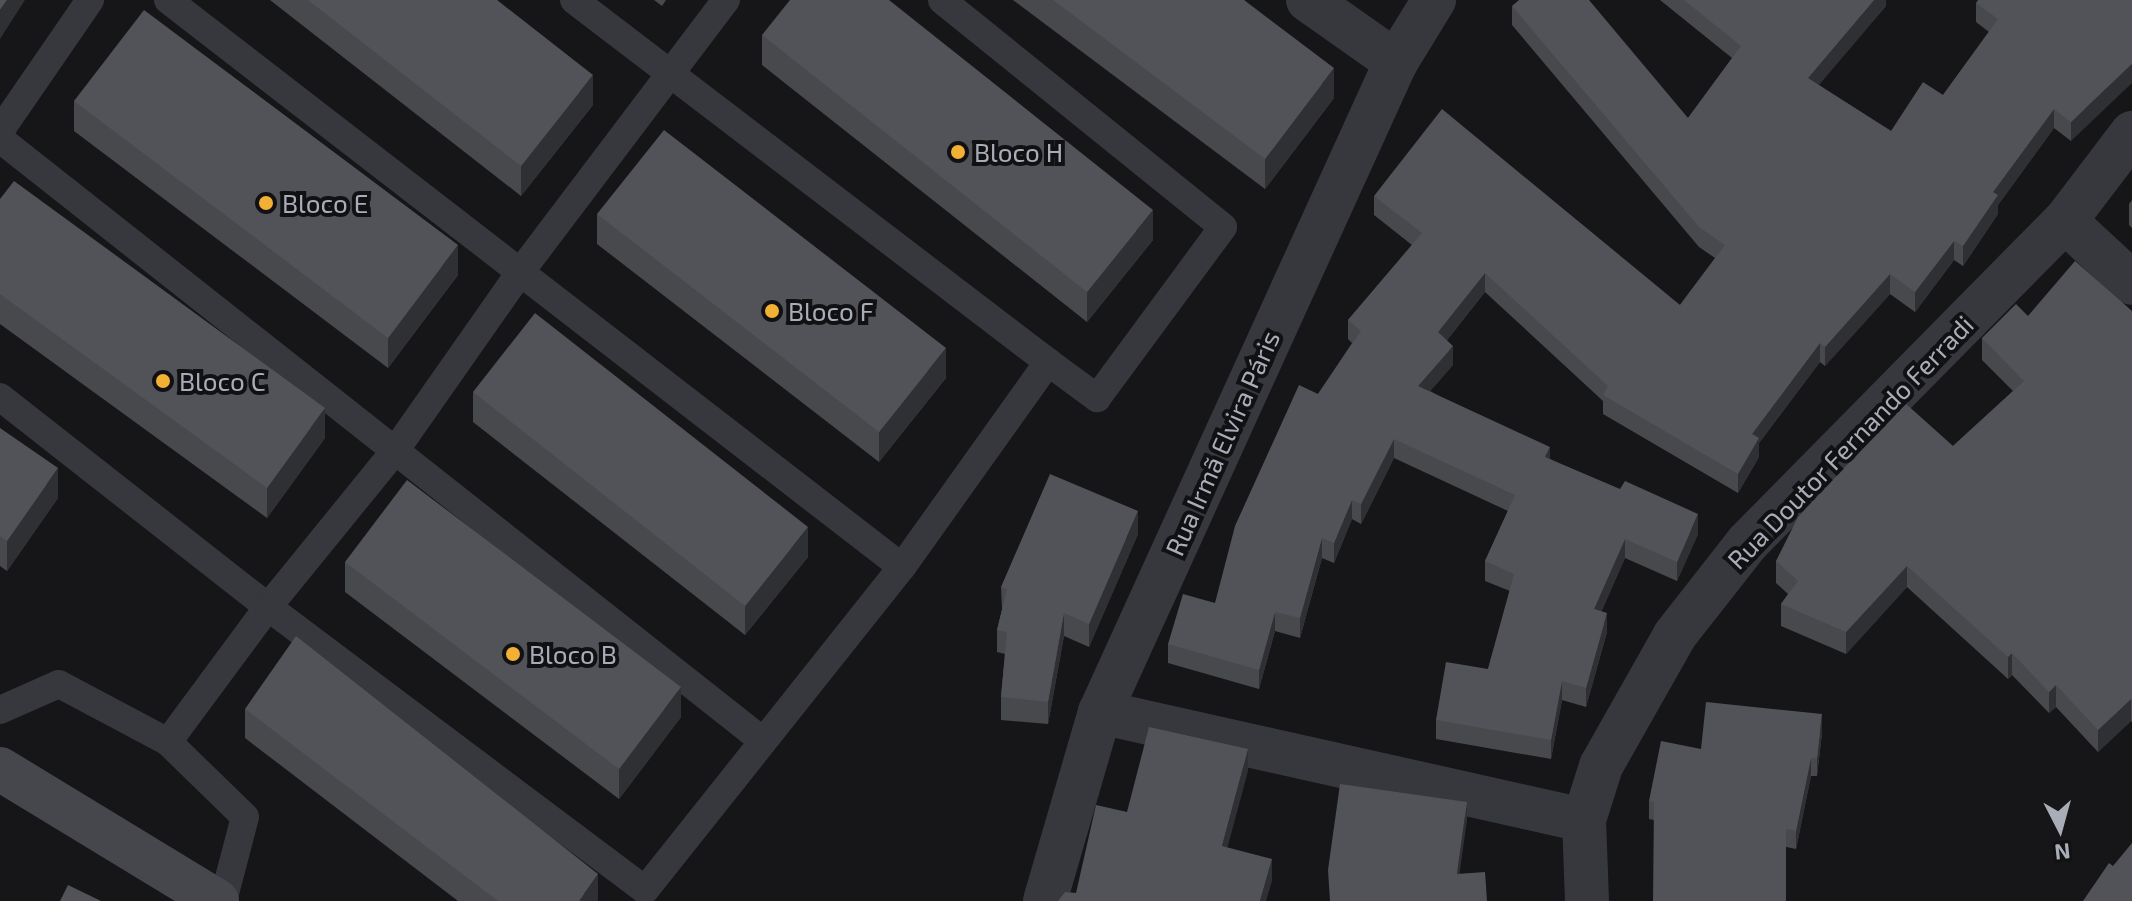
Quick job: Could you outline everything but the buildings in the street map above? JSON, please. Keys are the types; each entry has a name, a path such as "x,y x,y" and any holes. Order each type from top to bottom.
{"street":[{"path":"1308,0 1396,62"},
{"name":"Rua Irmã Elvira Páris","path":"1045,901 1100,712 1396,62 1434,0"},
{"name":"Rua Doutor Fernando Ferradi","path":"1587,901 1584,820 1601,766 1675,635 1748,542 2065,221 2132,133"},
{"path":"2065,221 2132,283"},
{"path":"1100,712 1584,820"},
{"path":"7,778 220,901"}],"lane":[{"path":"0,131 90,0"},
{"path":"168,0 518,275 902,567"},
{"path":"574,0 1097,398 1223,227 942,0"},
{"path":"168,742 268,607 397,448 518,275 726,0"},
{"path":"0,139 397,448 763,741"},
{"path":"0,397 268,607 645,890 902,567 1048,362"},
{"path":"0,710 59,684 168,742 245,817 220,901"}],"place":[{"name":"Bloco H","path":"958,152"},
{"name":"Bloco E","path":"266,203"},
{"name":"Bloco F","path":"772,311"},
{"name":"Bloco C","path":"163,381"},
{"name":"Bloco B","path":"513,654"}]}
